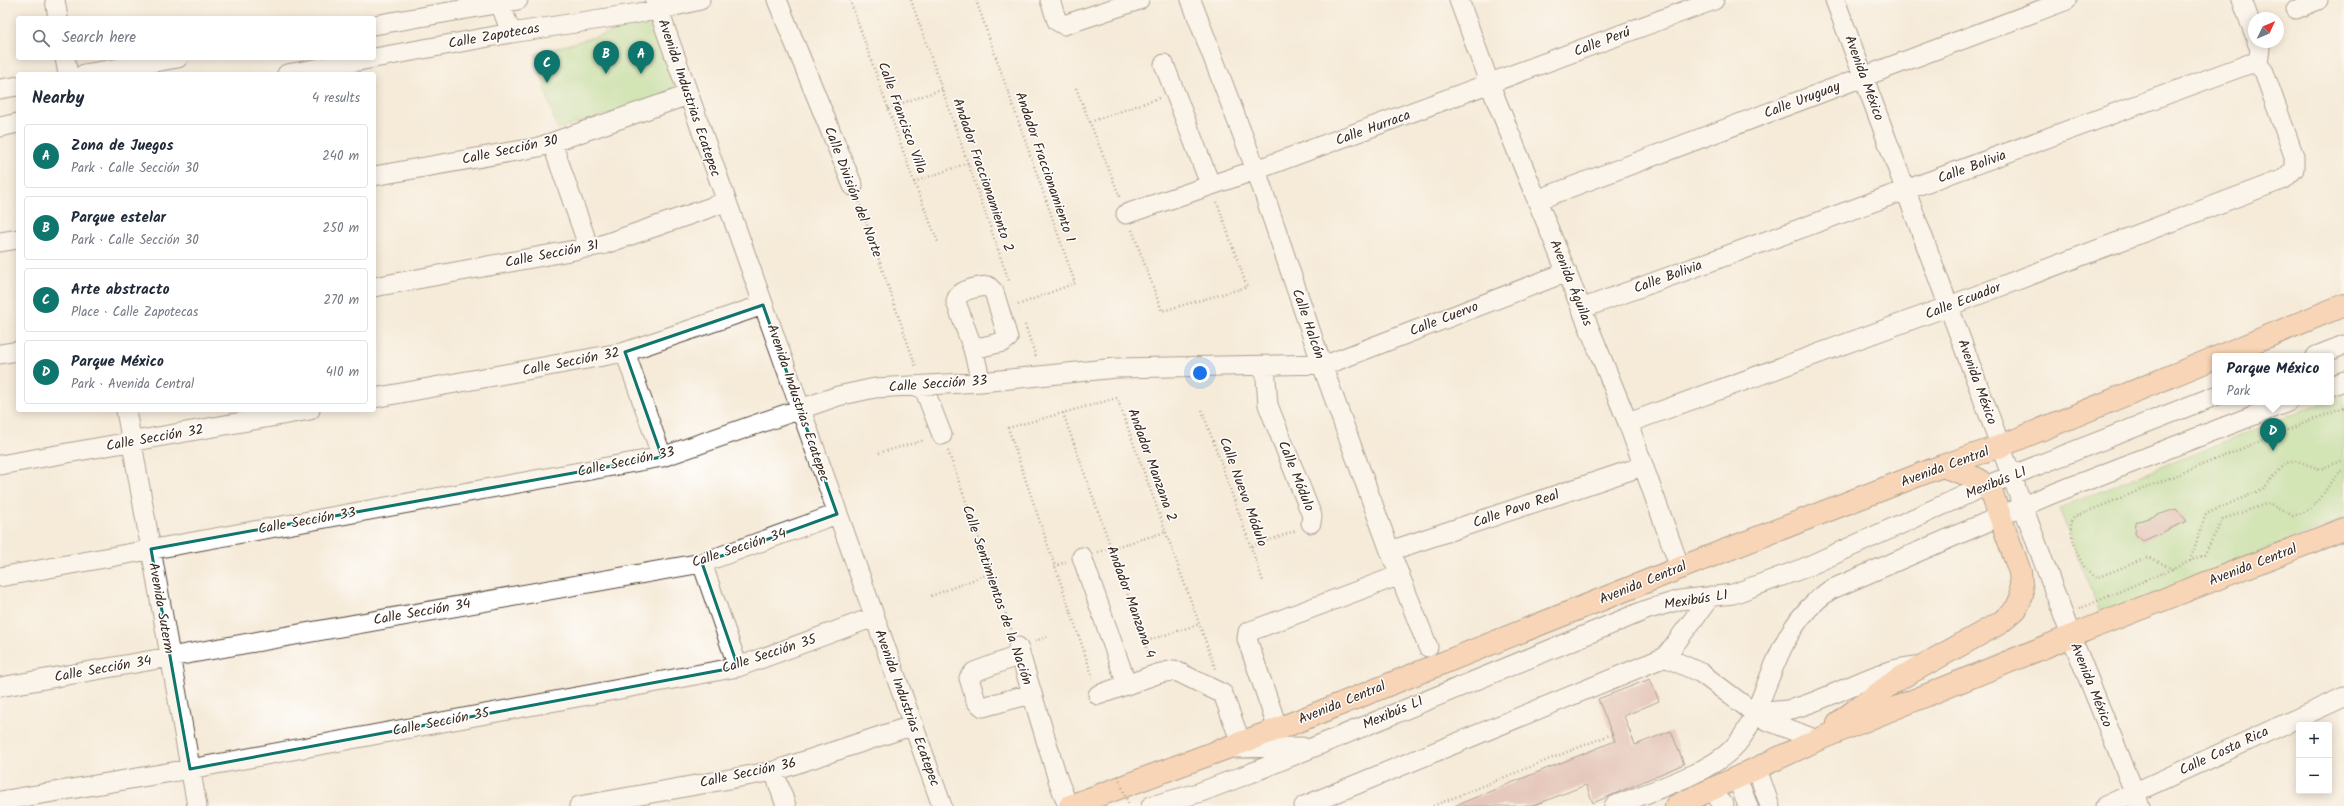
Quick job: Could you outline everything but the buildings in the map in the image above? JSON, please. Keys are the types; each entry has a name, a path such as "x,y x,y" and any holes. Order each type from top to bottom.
{"highway":[{"path":"2227,353 2344,305"},
{"name":"Avenida Central","path":"1069,806 1278,729 1680,568 1942,466 2000,446 2212,359"},
{"path":"1816,740 1873,696 2000,623 2016,608 2022,596 2022,584 2013,547 1992,494 1985,486 1970,475 1942,466"},
{"name":"Avenida Central","path":"1676,806 1709,799 1737,778 1816,740 2071,636 2344,529"}],"street":[{"path":"55,0 58,16"},
{"name":"Calle Zapotecas","path":"376,58 656,5 700,0"},
{"name":"Calle División del Norte","path":"777,0 853,186"},
{"path":"1050,0 1057,21 1064,25 1137,0"},
{"name":"Calle Halcón","path":"1191,0 1256,170 1322,365 1390,551 1428,647"},
{"name":"Avenida Águilas","path":"1458,0 1490,85 1628,423 1680,568"},
{"name":"Calle Perú","path":"1490,85 1714,0"},
{"name":"Avenida México","path":"1835,0 2063,615 2138,799"},
{"name":"Calle Uruguay","path":"1537,200 2066,0"},
{"path":"2242,0 2248,16"},
{"path":"2296,9 2318,0"},
{"path":"376,25 506,1 511,33"},
{"name":"Avenida Industrias Ecatepec","path":"656,5 942,806"},
{"path":"2258,64 2260,48"},
{"path":"65,60 68,72"},
{"path":"96,72 166,60"},
{"name":"Calle Zapotecas","path":"298,72 363,60"},
{"path":"1164,64 1210,184"},
{"name":"Calle Bolivia","path":"1581,309 1907,191 2249,64 2258,64"},
{"name":"Calle Ecuador","path":"1628,423 1949,306 2284,179 2294,169 2294,156 2264,72 2258,64"},
{"name":"Calle Hurraca","path":"1126,214 1210,184 1256,170 1490,85"},
{"path":"0,90 16,86"},
{"name":"Calle Sección 30","path":"376,176 552,143 688,95"},
{"path":"0,127 16,124"},
{"path":"552,143 589,248"},
{"name":"Calle Sección 31","path":"376,287 589,248 726,202"},
{"path":"0,242 16,239"},
{"name":"Calle Cuervo","path":"1322,365 1334,362 1567,272"},
{"name":"Calle Sección 32","path":"376,398 625,352 763,306"},
{"path":"2324,353 2344,345"},
{"path":"974,349 981,382"},
{"path":"0,354 16,351"},
{"path":"625,352 662,457"},
{"name":"Calle Sección 33","path":"0,577 662,457 861,391 981,382 1116,368 1322,365"},
{"name":"Calle Módulo","path":"1264,366 1268,405 1312,516 1311,523"},
{"path":"2334,385 2344,381"},
{"path":"923,386 942,435"},
{"name":"Mexibús L1","path":"1151,806 1198,792 1646,610 1680,600 1733,594 1804,568 1985,486 2212,397"},
{"path":"1614,806 1708,767 1722,758 1741,739 1756,712 1787,636 1807,608 1817,599 1845,582 2024,507 2280,405"},
{"name":"Avenida Suterm","path":"126,412 197,806"},
{"name":"Calle Sección 32","path":"0,465 132,443 299,412"},
{"name":"Calle Pavo Real","path":"1390,551 1643,466"},
{"name":"Calle Sección 34","path":"0,687 702,562 837,514"},
{"path":"1082,557 1127,685"},
{"path":"702,562 738,667"},
{"path":"1278,729 1247,639 1248,632 1400,575"},
{"path":"1304,806 1666,657 1711,596"},
{"name":"Calle Sección 35","path":"0,801 190,769 738,667 874,617"},
{"path":"1019,651 974,672 969,678 976,701 983,707 1031,694"},
{"name":"Calle Sentimientos de la Nación","path":"1019,651 1031,694 1069,806"},
{"path":"1666,657 1683,663 1701,673 1771,723 1816,740"},
{"path":"1756,712 1793,709 1877,675 1904,667 1923,666"},
{"name":"Andador Manzana 4","path":"1158,674 1174,670 1223,694"},
{"path":"1098,695 1158,674"},
{"path":"1223,694 1234,745 1314,746"},
{"name":"Calle Costa Rica","path":"2105,806 2138,799 2344,697"},
{"name":"Calle Sección 36","path":"579,806 774,770 914,725"},
{"path":"1757,769 1770,806"},
{"path":"774,770 786,806"},
{"path":"1737,778 1748,806"}],"path":[{"name":"Calle Francisco Villa","path":"850,0 914,182 938,242"},
{"name":"Andador Fraccionamiento 2","path":"911,0 1011,285"},
{"name":"Andador Fraccionamiento 1","path":"976,0 1075,283 1018,306"},
{"path":"888,108 943,89"},
{"path":"1090,122 1174,92"},
{"path":"914,182 968,163"},
{"path":"1162,311 1247,287 1210,184"},
{"name":"Calle División del Norte","path":"853,186 923,386"},
{"path":"1016,299 1020,313"},
{"path":"1023,320 1036,357"},
{"name":"Andador Manzana 2","path":"1054,566 1008,428 1117,398 1166,532"},
{"path":"2173,569 2150,557 2096,578 2086,570 2070,532 2070,523 2074,517 2344,408"},
{"name":"Calle Nuevo Módulo","path":"1202,410 1252,546 1263,581"},
{"name":"Andador Manzana 4","path":"1063,413 1112,548 1143,642 1158,674"},
{"path":"879,453 942,435"},
{"name":"Calle Sentimientos de la Nación","path":"942,435 1019,651"},
{"path":"2190,562 2206,514 2263,489 2286,463 2297,461 2320,469 2344,460"},
{"path":"2063,615 2204,555 2222,519 2269,503 2293,516 2306,511 2317,503 2331,480 2344,471"},
{"name":"Calle Módulo","path":"1252,546 1306,527 1311,523"},
{"path":"1098,695 1054,566 1166,532 1200,624 1223,694"},
{"path":"931,596 991,573"},
{"path":"1143,642 1200,624"},
{"path":"1433,806 1612,734"},
{"path":"1118,776 1129,806"}],"highlighted area":[{"path":"763,305 837,514 702,563 738,667 190,769 151,549 662,457 625,352"}],"green space":[{"path":"656,19 678,94 557,129 535,54"},
{"path":"2344,394 2344,519 2101,616 2059,508 2316,405 2334,405 2334,398"}],"place":[{"name":"Parque estelar","path":"606,74"},
{"name":"Zona de Juegos","path":"641,74"},
{"name":"Arte abstracto","path":"547,83"},
{"name":"Parque México","path":"2273,451"}]}
